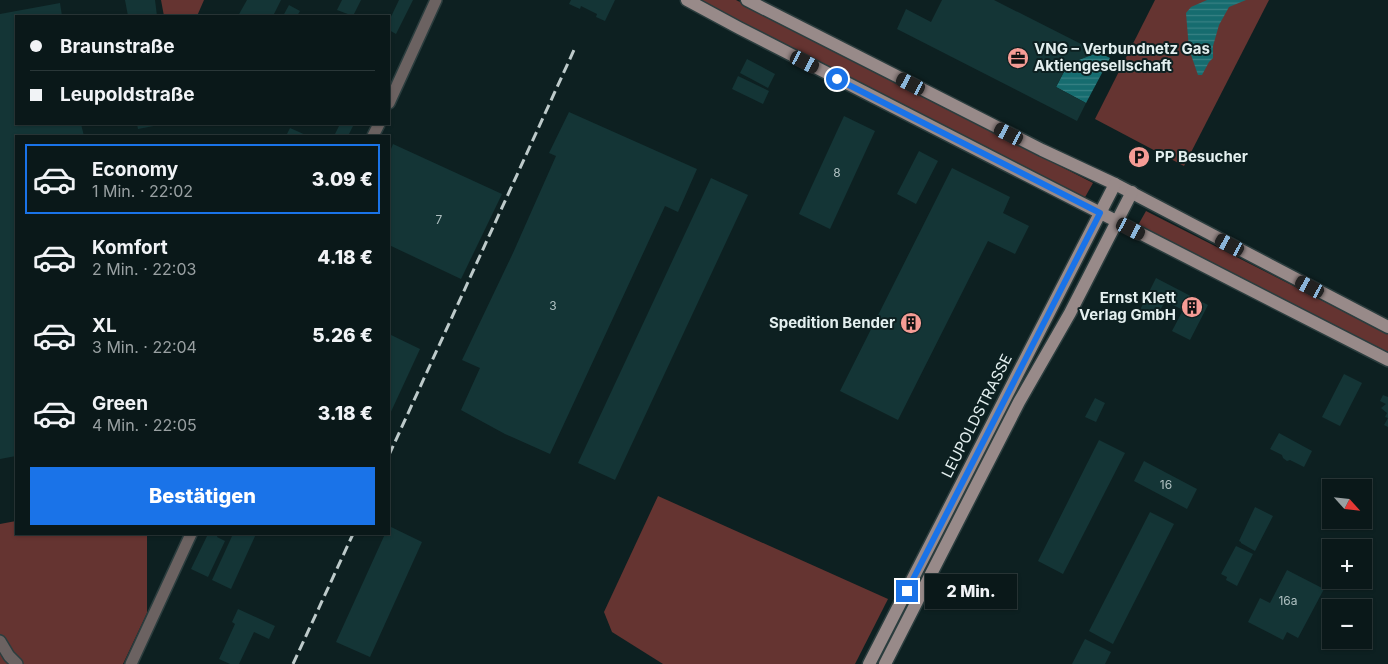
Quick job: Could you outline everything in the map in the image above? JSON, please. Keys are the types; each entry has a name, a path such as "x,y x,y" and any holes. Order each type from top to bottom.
{"main road":[{"path":"687,0 747,33 1388,360"},
{"path":"747,0 1042,150 1132,192 1388,327"},
{"name":"LEUPOLDSTRASSE","path":"869,664 1115,184"},
{"name":"LEUPOLDSTRASSE","path":"885,664 1018,402 1070,313 1132,192"}],"street":[{"path":"390,100 436,0"},
{"path":"131,664 191,535"},
{"path":"0,641 9,656 17,664"}],"shaded area":[{"path":"161,0 204,0 197,15 164,15"},
{"path":"698,0 736,0 1093,183 1084,199"},
{"path":"1155,0 1269,0 1184,166 1095,119"},
{"path":"1146,211 1388,334 1388,354 1137,227"},
{"path":"658,496 888,599 855,664 663,664 612,632 604,612"},
{"path":"15,521 15,535 147,535 147,613 123,664 0,664 0,524"}],"water":[{"path":"1207,0 1246,0 1229,7 1219,25 1213,46 1213,58 1202,75 1198,75 1189,49 1186,13 1191,7"},
{"path":"1098,52 1110,58 1086,103 1056,87 1068,64"}],"building":[{"path":"125,0 155,0 157,15 128,15"},
{"path":"247,0 281,0 274,15 239,15"},
{"path":"342,0 361,0 354,15 337,10"},
{"path":"399,0 413,0 396,34 390,31 390,19"},
{"path":"571,0 615,0 605,21 596,17 597,14 581,6 580,9 569,4"},
{"name":"VNG – Verbundnetz Gas Aktiengesellschaft","path":"942,0 994,0 1089,48 1100,48 1100,52 1068,64 1056,87 1086,103 1077,121 897,29 906,9 931,22"},
{"path":"60,3 62,15 15,15 15,125 81,125 84,135 15,135 15,456 0,459 0,14"},
{"path":"289,5 300,11 298,15 284,15"},
{"path":"747,59 775,74 768,88 740,73"},
{"path":"738,76 769,91 763,104 732,89"},
{"path":"569,112 697,169 678,212 665,206 550,454 505,434 461,410 480,368 462,360 513,253 556,156 549,153"},
{"path":"844,116 875,131 830,229 799,214"},
{"path":"137,125 159,125 138,129"},
{"path":"340,125 354,125 348,135 334,135"},
{"path":"290,128 306,135 286,135"},
{"path":"393,144 502,194 461,279 390,245 390,152"},
{"path":"919,151 938,161 916,204 897,194"},
{"name":"Spedition Bender","path":"952,168 1010,197 1003,213 1029,226 1015,254 988,241 898,420 840,391"},
{"path":"711,178 748,195 615,480 578,463"},
{"name":"Ernst Klett Verlag GmbH","path":"1156,278 1208,305 1190,340 1172,331 1183,310 1165,301 1154,322 1138,314"},
{"path":"390,334 420,349 390,414"},
{"path":"1344,374 1362,383 1340,426 1322,417"},
{"path":"1383,395 1388,397 1388,418 1385,417 1387,413 1381,408 1386,404 1380,401"},
{"path":"1095,398 1105,403 1096,422 1085,417"},
{"path":"1388,418 1388,427 1384,425"},
{"path":"1279,433 1312,451 1304,467 1290,460 1287,461 1282,455 1270,449"},
{"path":"1099,440 1125,453 1063,574 1038,561"},
{"path":"1144,461 1197,489 1187,509 1134,481"},
{"path":"1255,507 1273,516 1255,551 1239,541"},
{"path":"1150,512 1174,524 1113,644 1089,631"},
{"path":"390,526 422,542 370,657 336,642 385,535 390,535"},
{"path":"208,535 218,535 217,537 225,541 208,577 191,569"},
{"path":"233,535 256,535 231,589 212,580"},
{"path":"1236,546 1253,554 1237,586 1226,580 1227,577 1221,574"},
{"path":"1287,570 1324,589 1298,638 1287,632 1283,640 1248,622 1260,598 1270,603"},
{"path":"964,577 978,584 968,604 954,598"},
{"path":"238,609 275,626 269,639 254,632 239,664 230,664 219,659 235,624 232,622"},
{"path":"1085,639 1111,652 1105,664 1072,664"}],"railway":[{"path":"390,453 574,50"},
{"path":"293,664 353,535"}],"place":[{"name":"VNG – Verbundnetz Gas Aktiengesellschaft","path":"1018,58"},
{"name":"PP Besucher","path":"1139,157"},
{"name":"Ernst Klett Verlag GmbH","path":"1192,307"},
{"name":"Spedition Bender","path":"911,323"}],"route":[{"path":"837,79 1100,213 907,591"}]}
